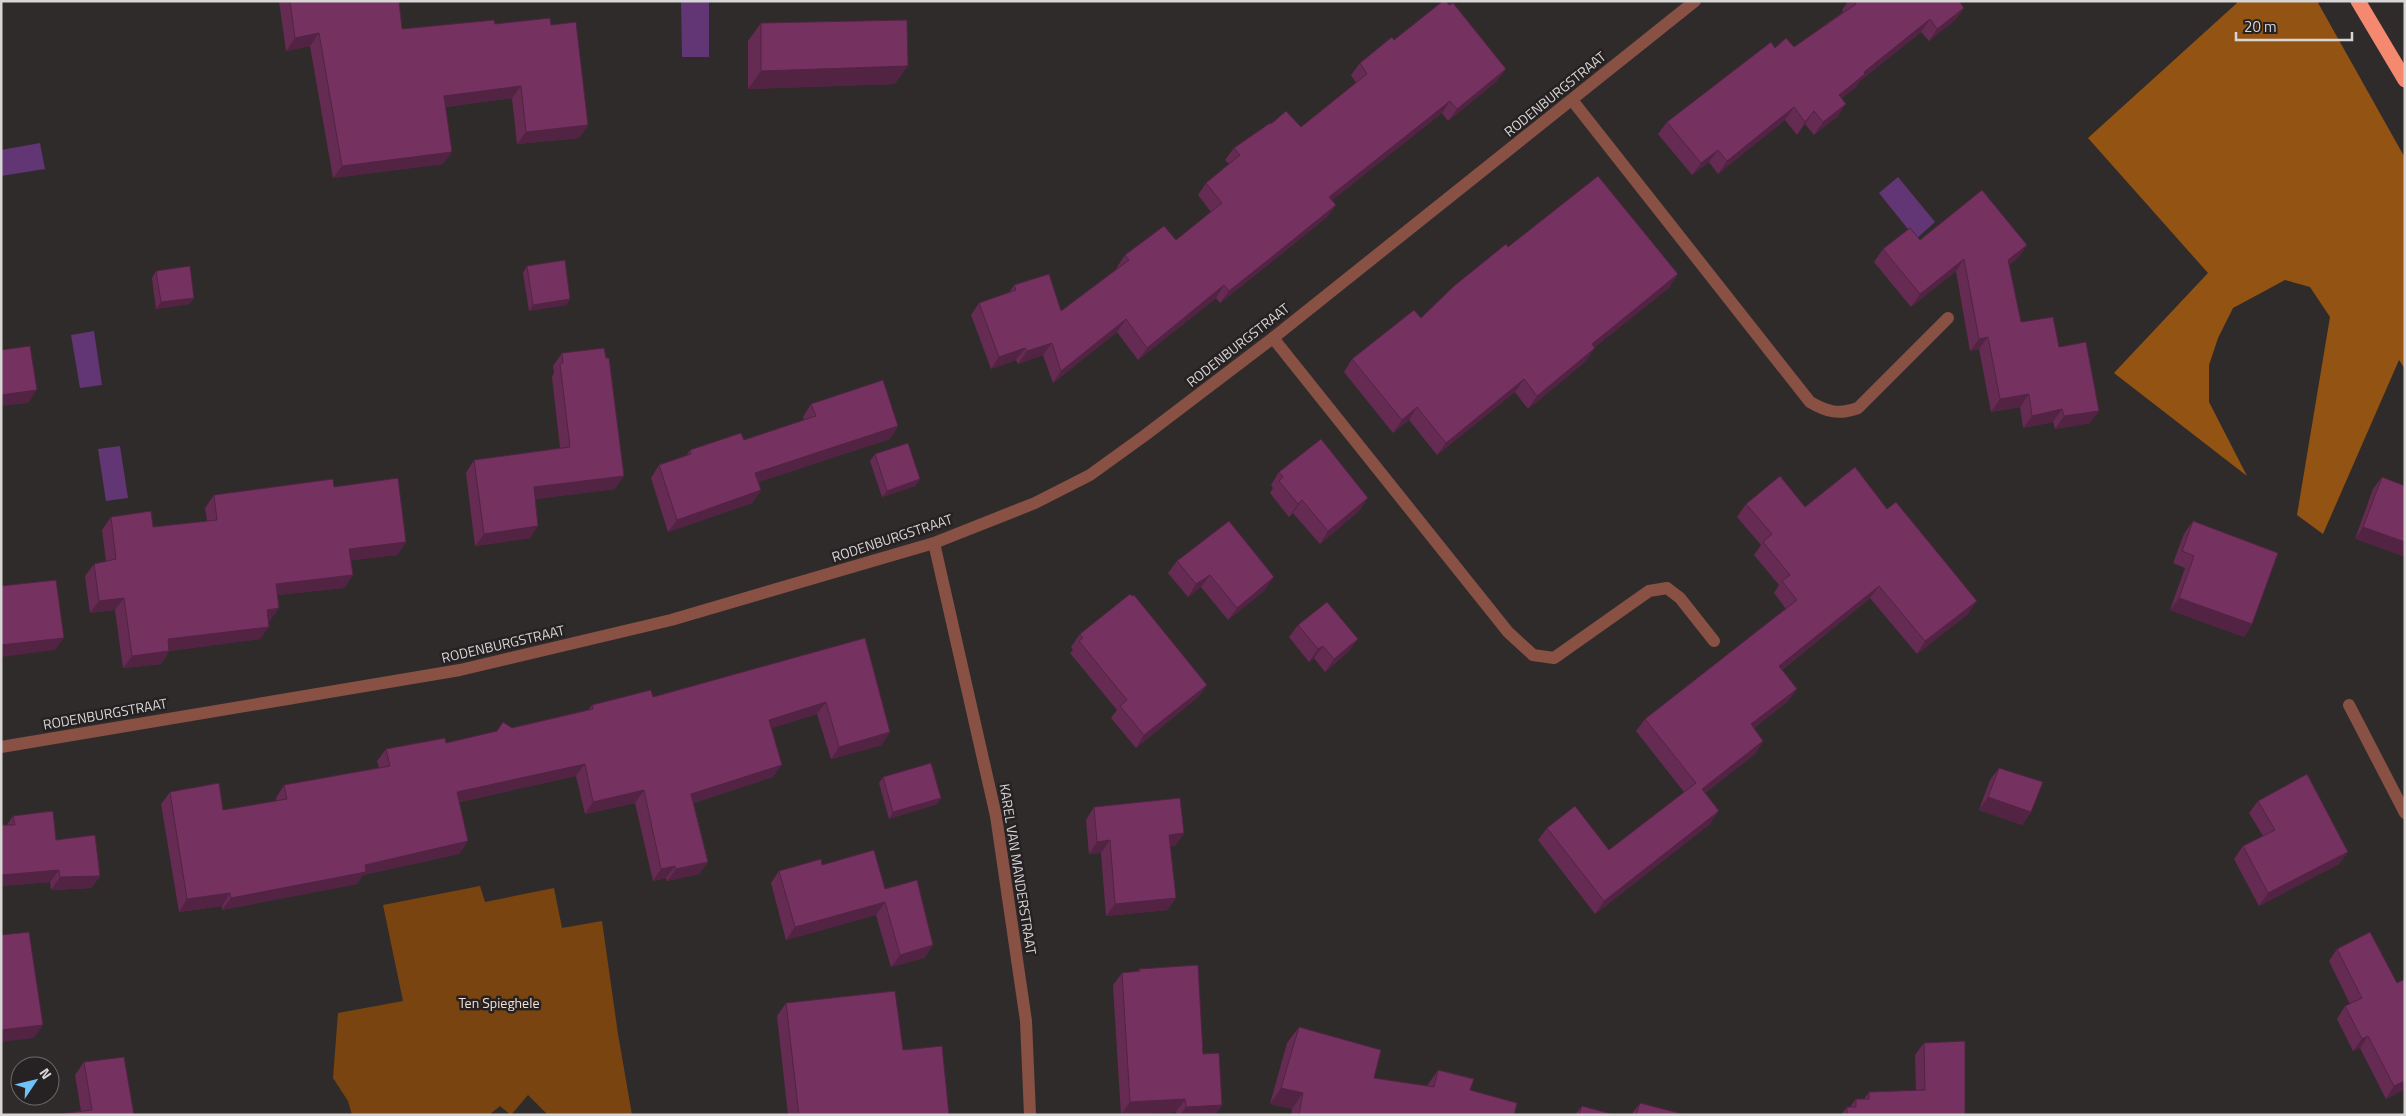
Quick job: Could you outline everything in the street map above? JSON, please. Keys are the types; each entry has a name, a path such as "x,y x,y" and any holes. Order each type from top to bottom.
{"highway":[{"path":"2358,1 2405,80"}],"street":[{"name":"RODENBURGSTRAAT","path":"1,747 460,670 671,620 934,543 1035,503 1090,476 1273,338 1695,1"},
{"path":"1572,100 1810,402 1825,411 1844,413 1858,408 1948,318"},
{"path":"1273,338 1508,632 1533,654 1554,658 1649,591 1667,588 1680,598 1714,641"},
{"name":"KAREL VAN MANDERSTRAAT","path":"934,543 996,816 1026,1021 1030,1115"},
{"path":"2349,705 2405,812"}],"green space":[{"name":"Ten Spieghele","path":"480,886 485,902 554,888 562,928 602,921 632,1115 548,1115 528,1095 511,1115 500,1106 489,1115 352,1115 348,1101 333,1078 338,1013 403,1001 383,905"}],"shaded area":[{"path":"681,1 709,1 709,57 682,57"},
{"path":"2236,1 2317,1 2405,158 2405,369 2399,360 2323,534 2297,515 2330,317 2310,287 2285,280 2233,308 2218,338 2209,365 2209,402 2247,476 2114,373 2208,273 2088,138 2237,3"},
{"path":"40,143 45,169 1,176 1,150"},
{"path":"1898,177 1935,222 1916,239 1879,193"},
{"path":"94,331 102,385 80,388 71,335"},
{"path":"120,446 128,498 106,501 98,449"}],"building":[{"path":"290,1 399,1 402,29 494,20 495,24 550,18 551,25 576,22 588,125 526,132 521,86 444,96 452,152 342,166 319,33 295,38"},
{"path":"1443,1 1446,1 1449,5 1453,3 1506,69 1457,109 1450,101 1329,197 1336,205 1229,291 1224,285 1147,348 1126,319 1061,371 1052,343 1027,351 1025,348 999,357 979,303 1016,290 1014,285 1049,274 1061,311 1129,260 1125,255 1164,226 1176,240 1222,203 1206,183 1240,155 1234,148 1271,124 1286,111 1301,127 1367,74 1360,63 1392,37 1394,40"},
{"path":"1854,1 1959,1 1964,8 1937,29 1930,19 1864,72 1865,74 1839,95 1846,104 1823,122 1814,111 1805,122 1794,107 1727,161 1718,150 1701,163 1667,122 1771,42 1775,48 1786,38 1794,47 1856,4"},
{"path":"907,20 908,66 761,71 761,23"},
{"path":"1598,176 1678,274 1592,344 1595,348 1537,396 1524,379 1446,443 1417,407 1402,420 1352,359 1414,310 1421,318 1454,286 1506,244 1508,247"},
{"path":"1982,190 2027,245 2008,260 2021,322 2053,317 2059,347 2086,342 2099,411 2064,416 2062,409 2032,416 2029,394 2000,399 1988,337 1979,339 1964,259 1920,294 1883,249 1910,228 1920,240"},
{"path":"565,260 570,299 533,305 527,266"},
{"path":"190,266 194,298 161,302 156,271"},
{"path":"30,346 37,390 1,395 1,350"},
{"path":"604,348 606,358 609,358 624,476 534,487 538,526 484,534 474,460 570,447 560,364 563,363 562,353"},
{"path":"883,380 898,426 755,473 761,490 677,520 659,465 691,454 690,450 741,433 744,440 816,416 811,404"},
{"path":"1321,439 1368,498 1328,531 1302,500 1298,504 1279,481 1283,477 1279,472"},
{"path":"908,443 920,479 887,491 875,454"},
{"path":"1855,467 1887,509 1896,502 1977,601 1925,641 1879,586 1779,666 1797,689 1751,724 1763,741 1702,789 1719,811 1604,901 1547,828 1575,806 1609,850 1696,783 1645,719 1797,600 1782,581 1790,575 1763,542 1772,534 1746,504 1780,476 1805,507"},
{"path":"2382,477 2405,486 2405,542 2363,527"},
{"path":"398,478 406,542 349,549 353,575 276,584 279,608 267,610 269,627 168,639 169,651 132,656 124,598 99,601 94,564 116,559 111,517 151,511 153,527 217,520 214,495 333,479 334,487"},
{"path":"1229,521 1274,577 1237,608 1210,575 1196,584 1177,561"},
{"path":"2193,521 2278,553 2252,624 2179,598 2194,556 2182,551"},
{"path":"56,580 64,638 1,645 1,586"},
{"path":"1130,594 1134,595 1207,685 1144,735 1120,706 1127,700 1079,641 1083,638 1080,634"},
{"path":"1327,602 1358,639 1334,659 1323,646 1318,649 1298,625"},
{"path":"865,638 890,732 839,747 826,702 769,720 782,765 691,794 708,862 676,869 675,866 661,869 644,790 593,802 585,764 457,792 468,841 365,865 366,872 231,898 230,893 187,899 170,792 219,783 223,810 287,799 284,785 390,766 386,749 445,738 446,743 497,731 503,722 512,728 593,709 592,705 651,690 653,697"},
{"path":"931,763 941,798 893,812 883,777"},
{"path":"1999,768 2043,782 2031,812 1988,797"},
{"path":"2307,774 2348,852 2268,893 2243,846 2275,830 2258,801"},
{"path":"1180,798 1184,833 1169,835 1176,898 1115,904 1110,840 1097,842 1094,807"},
{"path":"53,811 56,840 95,835 100,876 60,877 59,870 1,875 1,825 15,825 13,816"},
{"path":"874,850 885,889 917,880 933,945 900,955 885,902 795,927 779,871 821,859 822,865"},
{"path":"29,932 43,1025 1,1030 1,935"},
{"path":"2370,932 2397,983 2405,979 2405,1081 2394,1086 2368,1036 2362,1039 2345,1006 2362,998 2337,949"},
{"path":"1198,965 1203,1054 1219,1053 1222,1105 1186,1107 1185,1099 1130,1102 1122,973 1140,971 1139,969"},
{"path":"895,991 903,1050 942,1046 949,1115 799,1115 786,1003"},
{"path":"1299,1027 1381,1050 1374,1078 1434,1087 1438,1070 1474,1079 1470,1090 1517,1103 1514,1115 1299,1115 1303,1093 1281,1088"},
{"path":"1965,1041 1965,1115 1847,1115 1847,1107 1856,1107 1856,1099 1869,1099 1869,1092 1925,1090 1924,1043"},
{"path":"124,1057 134,1115 51,1115 92,1110 84,1062"},
{"path":"1640,1103 1686,1115 1636,1115"},
{"path":"1582,1106 1615,1115 1579,1115"}]}
